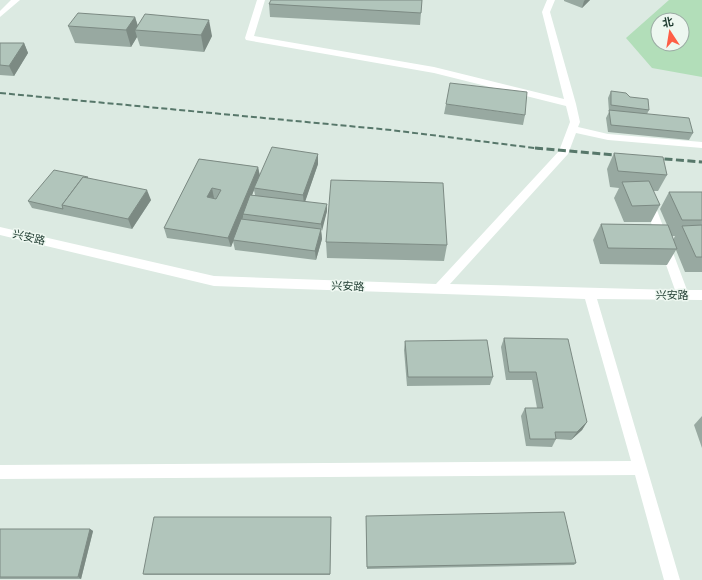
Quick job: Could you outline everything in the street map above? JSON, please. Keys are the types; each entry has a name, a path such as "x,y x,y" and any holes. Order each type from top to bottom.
{"street":[{"path":"0,15 16,0"},
{"path":"261,0 249,38 434,70 571,104"},
{"path":"439,289 564,152 575,122 546,12 550,0"},
{"path":"572,129 608,137 702,145"},
{"path":"647,195 683,295"},
{"name":"兴安路","path":"0,230 214,281 590,294 702,295"},
{"path":"590,294 672,580"},
{"path":"0,472 639,468"}],"green space":[{"path":"669,0 702,0 702,77 652,68 626,38 650,17 650,52 690,52 690,12 655,12"}],"building":[{"path":"271,0 422,0 421,13 269,4"},
{"path":"78,13 135,17 126,30 68,26"},
{"path":"145,14 209,20 201,35 135,30"},
{"path":"0,43 24,43 9,66 0,65"},
{"path":"450,83 527,92 525,115 446,104"},
{"path":"611,91 626,93 630,97 648,99 649,110 611,105"},
{"path":"609,110 689,118 693,133 611,125"},
{"path":"272,147 318,154 303,195 254,188"},
{"path":"614,153 663,157 667,175 618,171"},
{"path":"199,159 258,167 228,238 164,228","holes":["212,188 221,190 216,199 207,197"]},
{"path":"54,170 88,177 83,177 62,205 63,209 28,201"},
{"path":"83,177 147,190 128,219 62,205"},
{"path":"331,180 443,183 447,245 326,242"},
{"path":"649,181 660,205 632,206 622,182"},
{"path":"669,192 702,192 702,220 682,220"},
{"path":"250,195 327,204 321,224 243,214"},
{"path":"241,219 321,229 315,251 233,240"},
{"path":"601,224 668,225 677,249 608,248"},
{"path":"702,225 702,257 696,257 682,226"},
{"path":"504,338 568,339 587,422 577,432 555,432 556,439 530,439 525,408 543,408 536,372 509,372"},
{"path":"487,340 493,377 408,377 405,341"},
{"path":"564,512 576,563 367,567 366,516"},
{"path":"154,517 331,517 330,574 143,574"},
{"path":"0,529 90,529 78,577 0,577"}],"railway":[{"path":"0,93 391,130 535,148"},
{"path":"535,148 625,156"},
{"path":"535,148 543,149"},
{"path":"653,158 702,162"}]}
